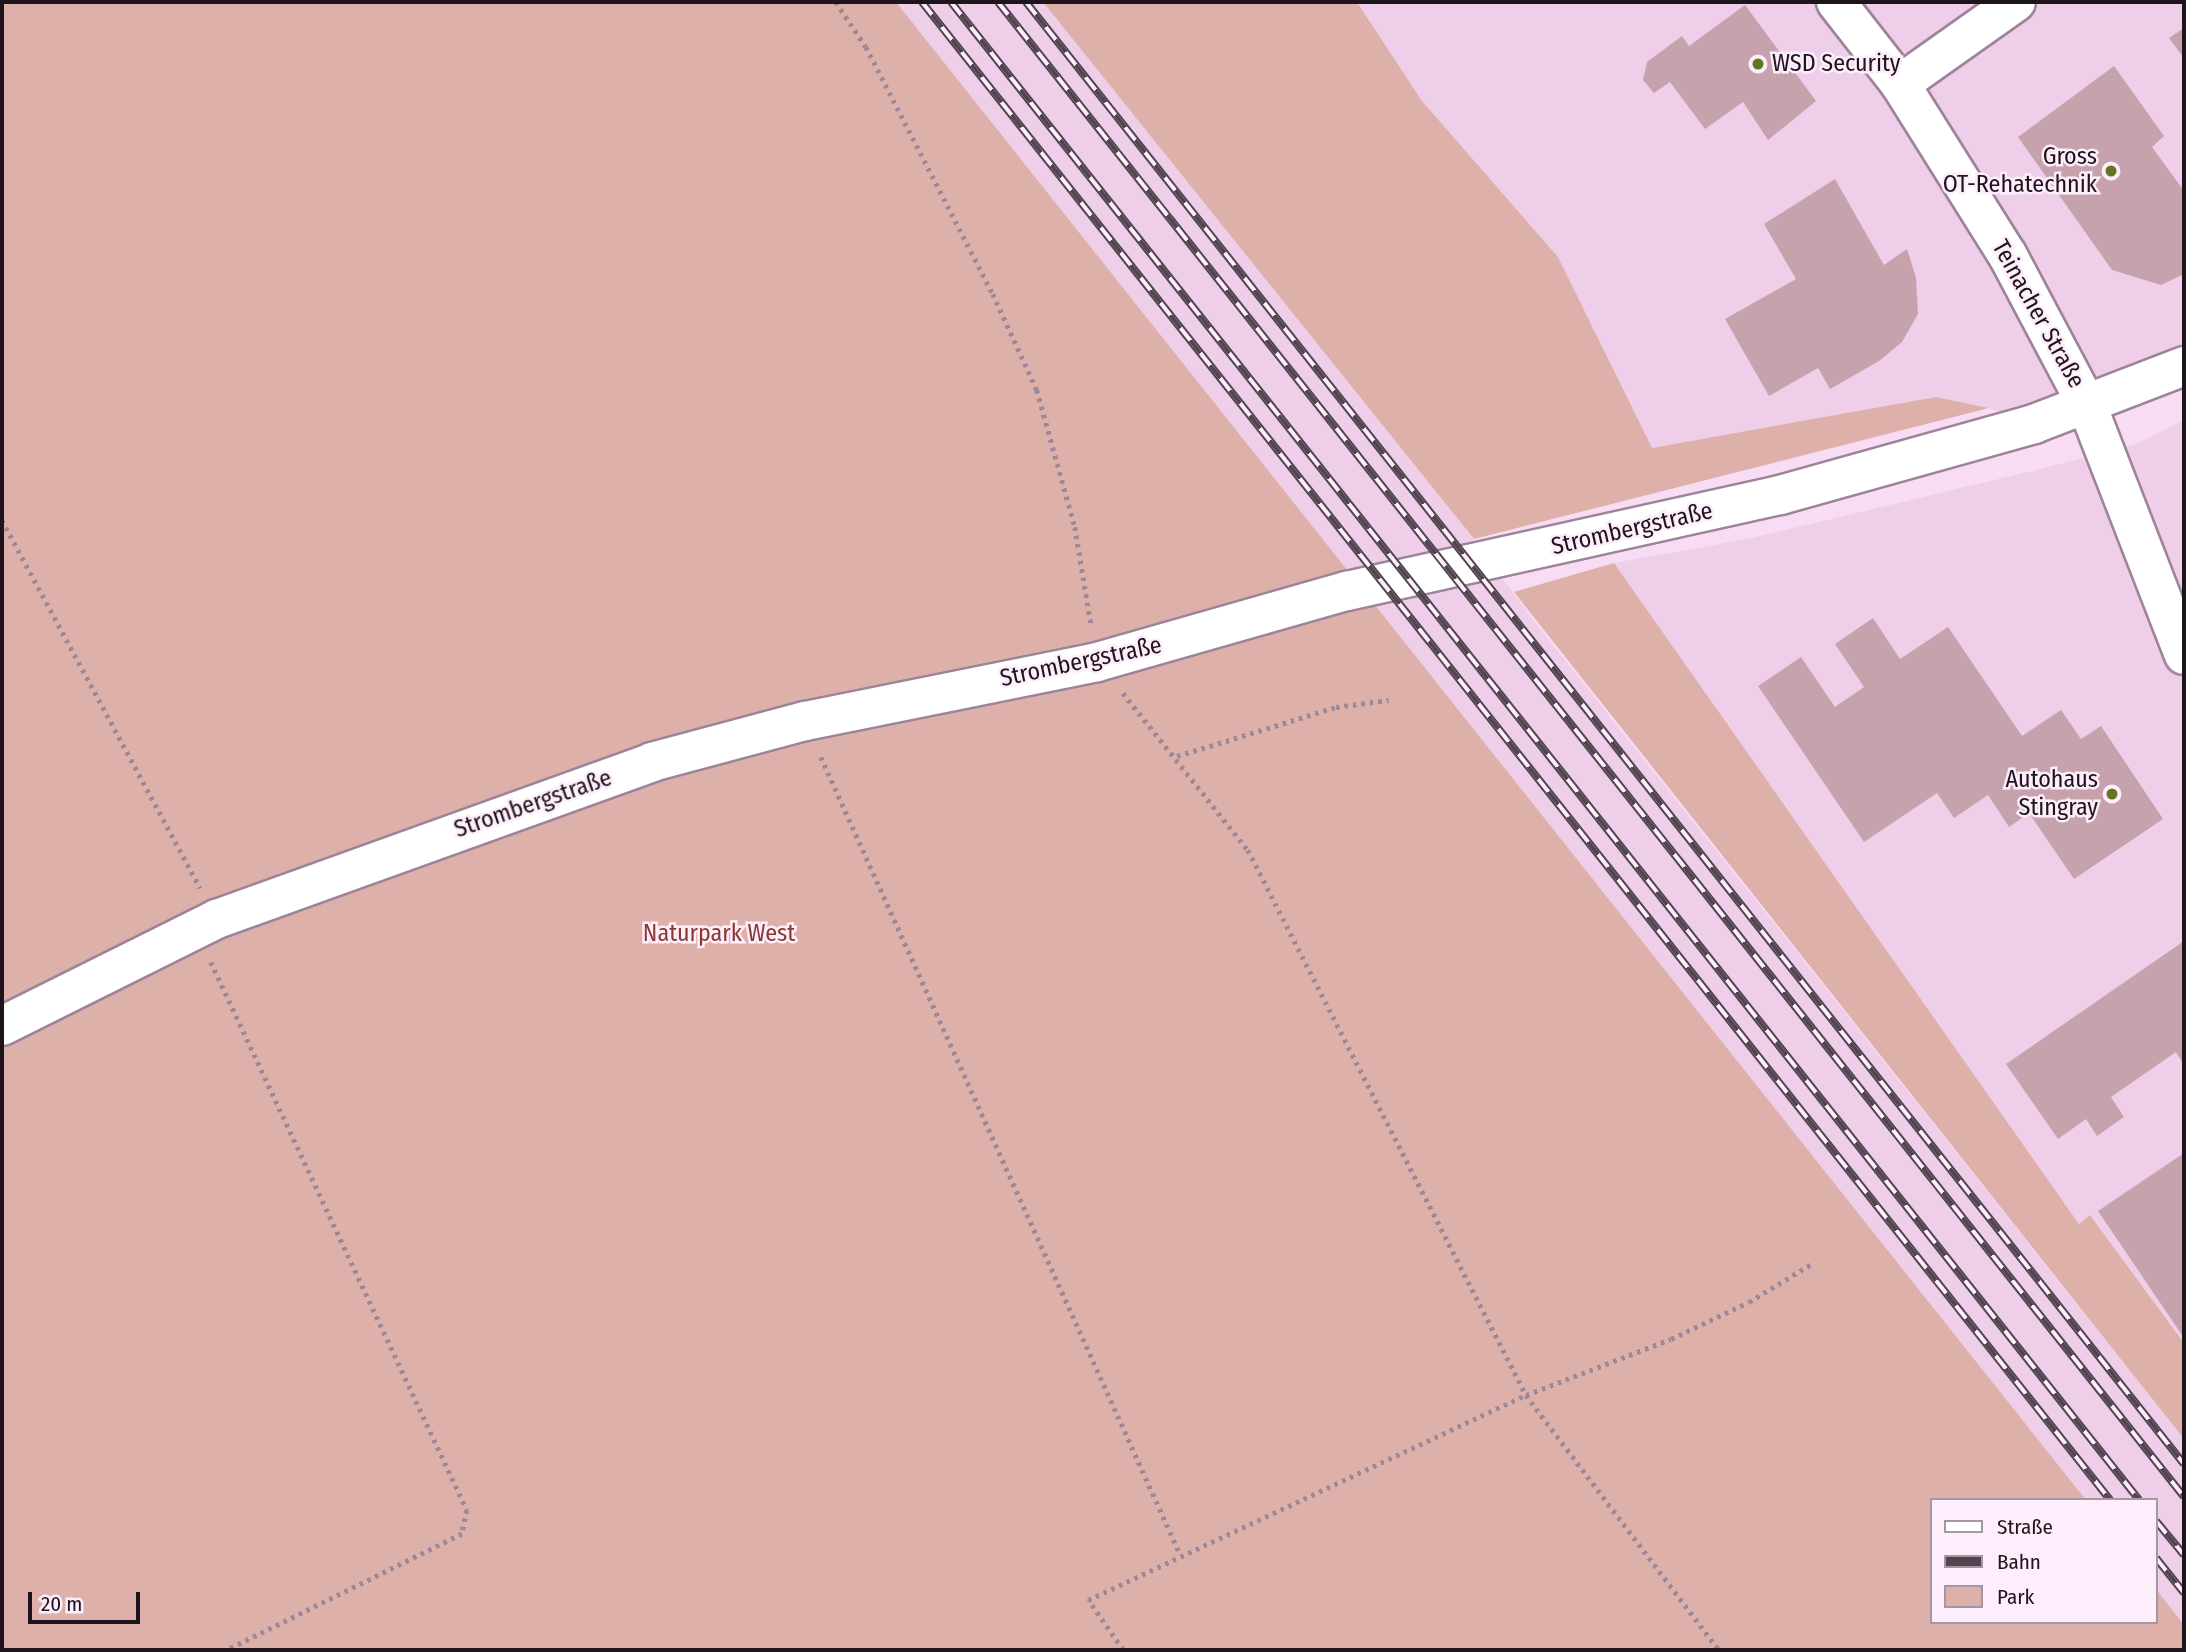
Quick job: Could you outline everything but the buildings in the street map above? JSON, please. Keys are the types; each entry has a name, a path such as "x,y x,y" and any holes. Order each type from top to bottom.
{"street":[{"name":"Teinacher Straße","path":"1836,2 1900,84 2008,256 2087,405 2184,656"},
{"path":"1900,84 2016,2"},
{"name":"Strombergstraße","path":"2,1026 206,924 652,762 805,721 1097,662 1347,590 1780,495 2087,405 2184,366"}],"path":[{"path":"836,2 866,47 993,294 1037,390 1075,527 1097,662 1177,756 1248,850 1526,1395 1719,1650"},
{"path":"2,520 206,924 467,1510 462,1534 227,1650"},
{"path":"1177,756 1335,706 1389,700"},
{"path":"805,721 1180,1554"},
{"path":"1123,1650 1088,1600 1180,1554 1526,1395 1671,1339 1749,1302 1813,1263"}],"shaded area":[{"path":"896,2 1043,2 1443,499 1537,625 2184,1439 2184,1625 2158,1592 2158,1498 2084,1498"},
{"path":"1357,2 2184,2 2184,366 2034,424 1989,408 1936,397 1652,449 1558,257 1422,101"},
{"path":"2184,420 2184,1343 2091,1216 2079,1224 1614,563 1748,539 2032,471 2134,445"}],"green space":[{"name":"Naturpark West","path":"2,2 896,2 2084,1498 1930,1498 1930,1624 2158,1624 2158,1592 2184,1625 2184,1650 2,1650"},
{"path":"1043,2 1357,2 1422,101 1558,257 1652,448 1936,397 1989,408 1474,539"},
{"path":"1614,563 2079,1224 2090,1215 2184,1343 2184,1439 1514,592"}],"railway":[{"path":"922,2 2108,1498"},
{"path":"951,2 2137,1498"},
{"path":"998,2 2184,1497"},
{"path":"1026,2 2184,1464"},
{"path":"2158,1523 2184,1555"},
{"path":"2158,1560 2184,1593"}],"place":[{"name":"WSD Security","path":"1758,64"},
{"name":"Gross OT-Rehatechnik","path":"2111,171"},
{"name":"Autohaus Stingray","path":"2112,794"}]}
